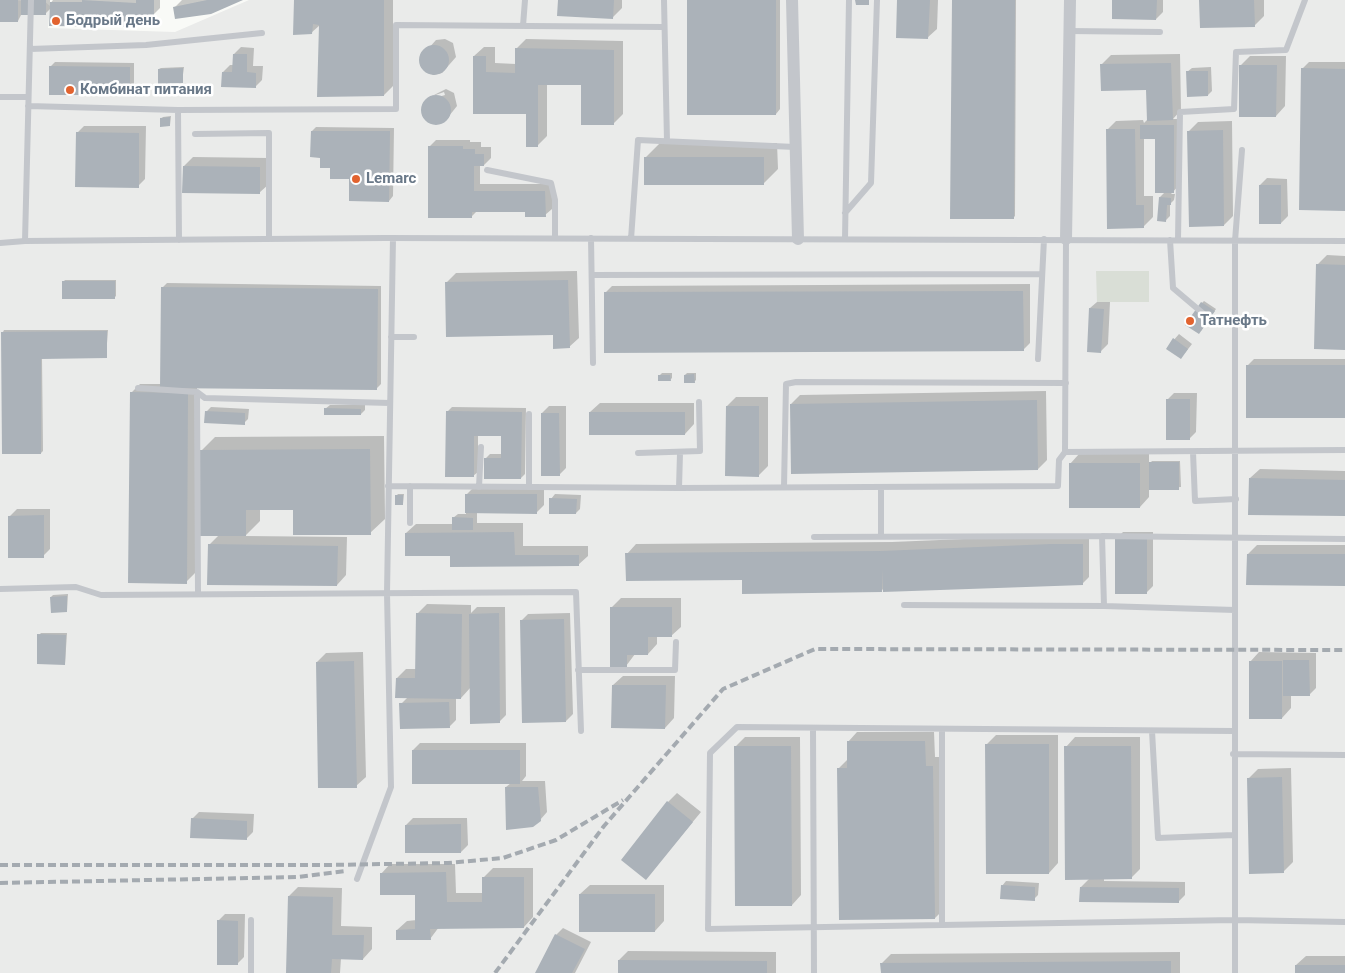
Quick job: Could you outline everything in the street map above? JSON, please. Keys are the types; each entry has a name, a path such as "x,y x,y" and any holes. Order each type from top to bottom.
{"street":[{"path":"792,0 798,239"},
{"path":"1066,239 1070,0"}],"lane":[{"path":"25,241 31,0"},
{"path":"523,26 525,0"},
{"path":"664,0 666,141"},
{"path":"845,239 849,0"},
{"path":"846,213 871,183 877,0"},
{"path":"1178,240 1180,112 1234,109 1236,52 1286,50 1305,0"},
{"path":"28,106 178,110 396,109 396,25 663,27"},
{"path":"1069,31 1160,32"},
{"path":"30,49 146,45 262,33"},
{"path":"0,97 28,97"},
{"path":"178,110 179,240"},
{"path":"195,134 269,133 269,239"},
{"path":"631,239 638,140 795,147"},
{"path":"1235,973 1233,731 1236,500 1235,241 1242,150"},
{"path":"487,170 551,183 556,200 555,238"},
{"path":"0,243 25,241 393,238 1345,241"},
{"path":"358,879 391,787 387,593 393,238"},
{"path":"591,238 593,363"},
{"path":"1038,359 1044,239"},
{"path":"388,486 680,488 1058,486 1059,460 1065,452 1066,239"},
{"path":"1170,240 1173,288 1212,321 1235,322"},
{"path":"592,274 1042,274"},
{"path":"391,337 414,337"},
{"path":"784,487 786,384 796,382 1066,383"},
{"path":"138,388 197,392 205,398 390,403"},
{"path":"197,392 198,594"},
{"path":"638,453 700,451 699,402"},
{"path":"529,414 529,487"},
{"path":"479,486 482,447"},
{"path":"1065,452 1345,450"},
{"path":"1193,452 1195,501 1236,500"},
{"path":"680,453 680,488"},
{"path":"410,486 410,523"},
{"path":"881,487 881,537"},
{"path":"1102,536 1104,606"},
{"path":"814,538 1102,536 1345,539"},
{"path":"0,589 76,587 101,594 576,592 581,731"},
{"path":"904,606 1104,606 1235,610"},
{"path":"578,670 675,670 676,642"},
{"path":"1233,731 737,727 710,753 708,929 1235,920 1345,922"},
{"path":"813,728 814,973"},
{"path":"942,729 942,925"},
{"path":"1152,731 1158,838 1234,835"},
{"path":"1233,754 1345,755"},
{"path":"251,920 251,973"}],"shaded area":[{"path":"0,0 44,1 50,6 48,28 175,32 249,0 1345,0 1345,973 0,973"},
{"path":"1096,271 1149,271 1149,302 1097,302"}],"building":[{"path":"0,0 18,0 18,22 0,22"},
{"path":"21,0 46,0 46,15 21,15"},
{"path":"82,0 136,3 136,0 154,0 154,16 142,16 142,27 49,26 50,2 82,2"},
{"path":"207,0 243,0 211,14 175,19 173,7"},
{"path":"294,0 384,0 384,96 317,97 319,25 313,24 312,34 293,35"},
{"path":"558,0 614,0 613,19 557,16"},
{"path":"687,0 776,0 776,115 687,115"},
{"path":"855,0 869,0 869,5 856,5"},
{"path":"897,0 930,0 928,39 896,38"},
{"path":"952,0 1015,0 1014,219 950,219"},
{"path":"1112,0 1157,0 1156,20 1112,19"},
{"path":"1199,0 1254,0 1255,27 1200,28"},
{"path":"434,45 445,49 449,60 445,71 434,75 423,71 419,60 423,49"},
{"path":"515,48 614,50 614,125 581,125 581,85 538,85 538,147 526,147 526,114 473,114 473,56 486,56 486,72 515,73"},
{"path":"233,54 247,54 247,72 256,73 256,88 221,87 222,72 232,72"},
{"path":"1171,63 1173,120 1147,121 1146,90 1101,91 1100,64"},
{"path":"1239,65 1277,65 1276,117 1239,117"},
{"path":"49,66 130,67 130,95 49,95"},
{"path":"183,68 183,83 158,84 158,69"},
{"path":"1301,68 1345,69 1345,211 1299,210"},
{"path":"1186,71 1208,71 1208,96 1187,97"},
{"path":"436,95 447,99 451,110 447,121 436,125 425,121 421,110 425,99"},
{"path":"170,117 170,126 160,127 160,118"},
{"path":"1140,125 1174,125 1174,193 1155,193 1155,139 1140,139"},
{"path":"1106,129 1135,129 1136,205 1144,205 1144,228 1107,229"},
{"path":"1223,130 1224,226 1189,227 1187,131"},
{"path":"311,131 390,131 389,202 349,201 349,179 330,179 330,168 320,168 320,158 310,157"},
{"path":"76,132 139,133 139,188 75,187"},
{"path":"428,146 463,146 463,149 475,149 475,154 484,154 484,166 474,166 474,191 545,191 546,217 525,217 525,212 472,212 472,218 428,218"},
{"path":"644,157 764,157 764,185 644,185"},
{"path":"183,166 260,167 260,194 182,193"},
{"path":"1259,185 1281,185 1281,224 1259,224"},
{"path":"1159,197 1171,198 1171,205 1167,205 1166,222 1157,221"},
{"path":"1316,264 1345,265 1345,350 1314,349"},
{"path":"568,280 570,348 553,349 553,335 446,337 445,282"},
{"path":"62,281 115,281 115,299 62,299"},
{"path":"161,287 378,289 377,390 160,388"},
{"path":"1023,291 1024,351 604,353 604,292"},
{"path":"1201,302 1215,311 1199,334 1185,325"},
{"path":"1089,308 1104,309 1101,353 1087,352"},
{"path":"107,331 107,358 41,359 41,454 2,454 1,332"},
{"path":"1173,338 1188,349 1181,359 1166,349"},
{"path":"1246,365 1345,365 1345,418 1246,418"},
{"path":"694,374 695,383 684,383 684,375"},
{"path":"658,375 670,375 671,381 658,381"},
{"path":"130,392 188,393 187,584 128,583"},
{"path":"1166,399 1190,399 1190,440 1166,440"},
{"path":"1037,400 1038,470 791,474 790,404"},
{"path":"726,406 759,406 759,477 725,476"},
{"path":"324,408 361,409 361,415 324,415"},
{"path":"205,411 245,413 245,425 204,423"},
{"path":"446,411 522,412 521,479 484,479 484,458 501,458 501,436 474,436 474,477 445,477"},
{"path":"589,412 685,412 685,435 589,435"},
{"path":"541,413 559,413 560,476 541,476"},
{"path":"370,449 371,535 293,535 293,510 246,510 246,536 200,536 200,450"},
{"path":"1149,462 1179,462 1179,490 1149,490"},
{"path":"1069,463 1140,463 1140,508 1069,508"},
{"path":"1249,478 1345,480 1345,516 1248,515"},
{"path":"465,494 537,494 537,514 465,513"},
{"path":"395,495 403,495 403,505 395,505"},
{"path":"549,498 577,499 576,514 549,514"},
{"path":"44,515 44,558 8,558 8,516"},
{"path":"452,517 473,518 473,530 452,530"},
{"path":"514,532 515,555 579,555 579,566 450,567 450,556 405,556 405,533"},
{"path":"1115,539 1147,539 1147,594 1115,594"},
{"path":"208,544 338,546 337,586 207,585"},
{"path":"1083,544 1083,585 883,592 882,569 882,592 742,594 742,580 626,581 625,553 881,551"},
{"path":"1247,554 1345,554 1345,586 1246,585"},
{"path":"67,596 67,612 51,613 50,597"},
{"path":"610,607 672,607 672,637 648,637 648,655 627,655 627,667 610,667"},
{"path":"416,613 462,614 461,699 395,698 396,678 415,678"},
{"path":"499,613 500,723 470,724 469,614"},
{"path":"564,619 566,722 522,723 520,620"},
{"path":"37,634 66,635 65,665 37,664"},
{"path":"1283,660 1309,660 1310,696 1283,696"},
{"path":"354,661 357,788 318,788 316,662"},
{"path":"1249,661 1282,661 1282,719 1249,719"},
{"path":"612,685 666,685 665,729 611,728"},
{"path":"449,702 450,728 400,729 399,703"},
{"path":"847,741 925,741 926,766 933,766 935,919 839,920 837,768 847,768"},
{"path":"985,744 1049,744 1049,874 986,874"},
{"path":"734,746 791,746 792,906 735,906"},
{"path":"1064,746 1131,746 1132,879 1065,880"},
{"path":"412,750 520,750 520,784 412,784"},
{"path":"1282,777 1284,873 1249,874 1247,778"},
{"path":"505,787 538,787 541,821 533,827 506,830"},
{"path":"667,801 693,822 646,880 621,860"},
{"path":"191,818 247,821 247,840 190,838"},
{"path":"461,824 461,853 405,853 405,825"},
{"path":"446,872 447,902 482,902 482,877 524,877 524,928 430,929 431,940 396,940 396,930 415,929 415,895 380,895 380,873"},
{"path":"1001,885 1035,887 1035,901 1000,899"},
{"path":"1080,887 1179,888 1179,903 1079,902"},
{"path":"579,894 655,894 655,932 579,932"},
{"path":"288,896 333,897 332,935 364,935 363,960 332,959 331,973 286,973"},
{"path":"217,920 238,921 238,965 217,965"},
{"path":"555,934 585,949 572,973 535,973"},
{"path":"618,960 767,961 767,973 618,973"},
{"path":"1171,961 1171,973 881,973 880,963"},
{"path":"1295,965 1345,965 1345,973 1295,973"}],"railway":[{"path":"495,973 604,826 723,689 815,649 1345,650"},
{"path":"0,865 327,865 448,863 503,858 556,840 623,800"},
{"path":"0,883 298,877 345,871"}],"place":[{"name":"Бодрый день","path":"56,21"},
{"name":"Комбинат питания","path":"70,90"},
{"name":"Lemarc","path":"356,179"},
{"name":"Татнефть","path":"1190,321"}]}
